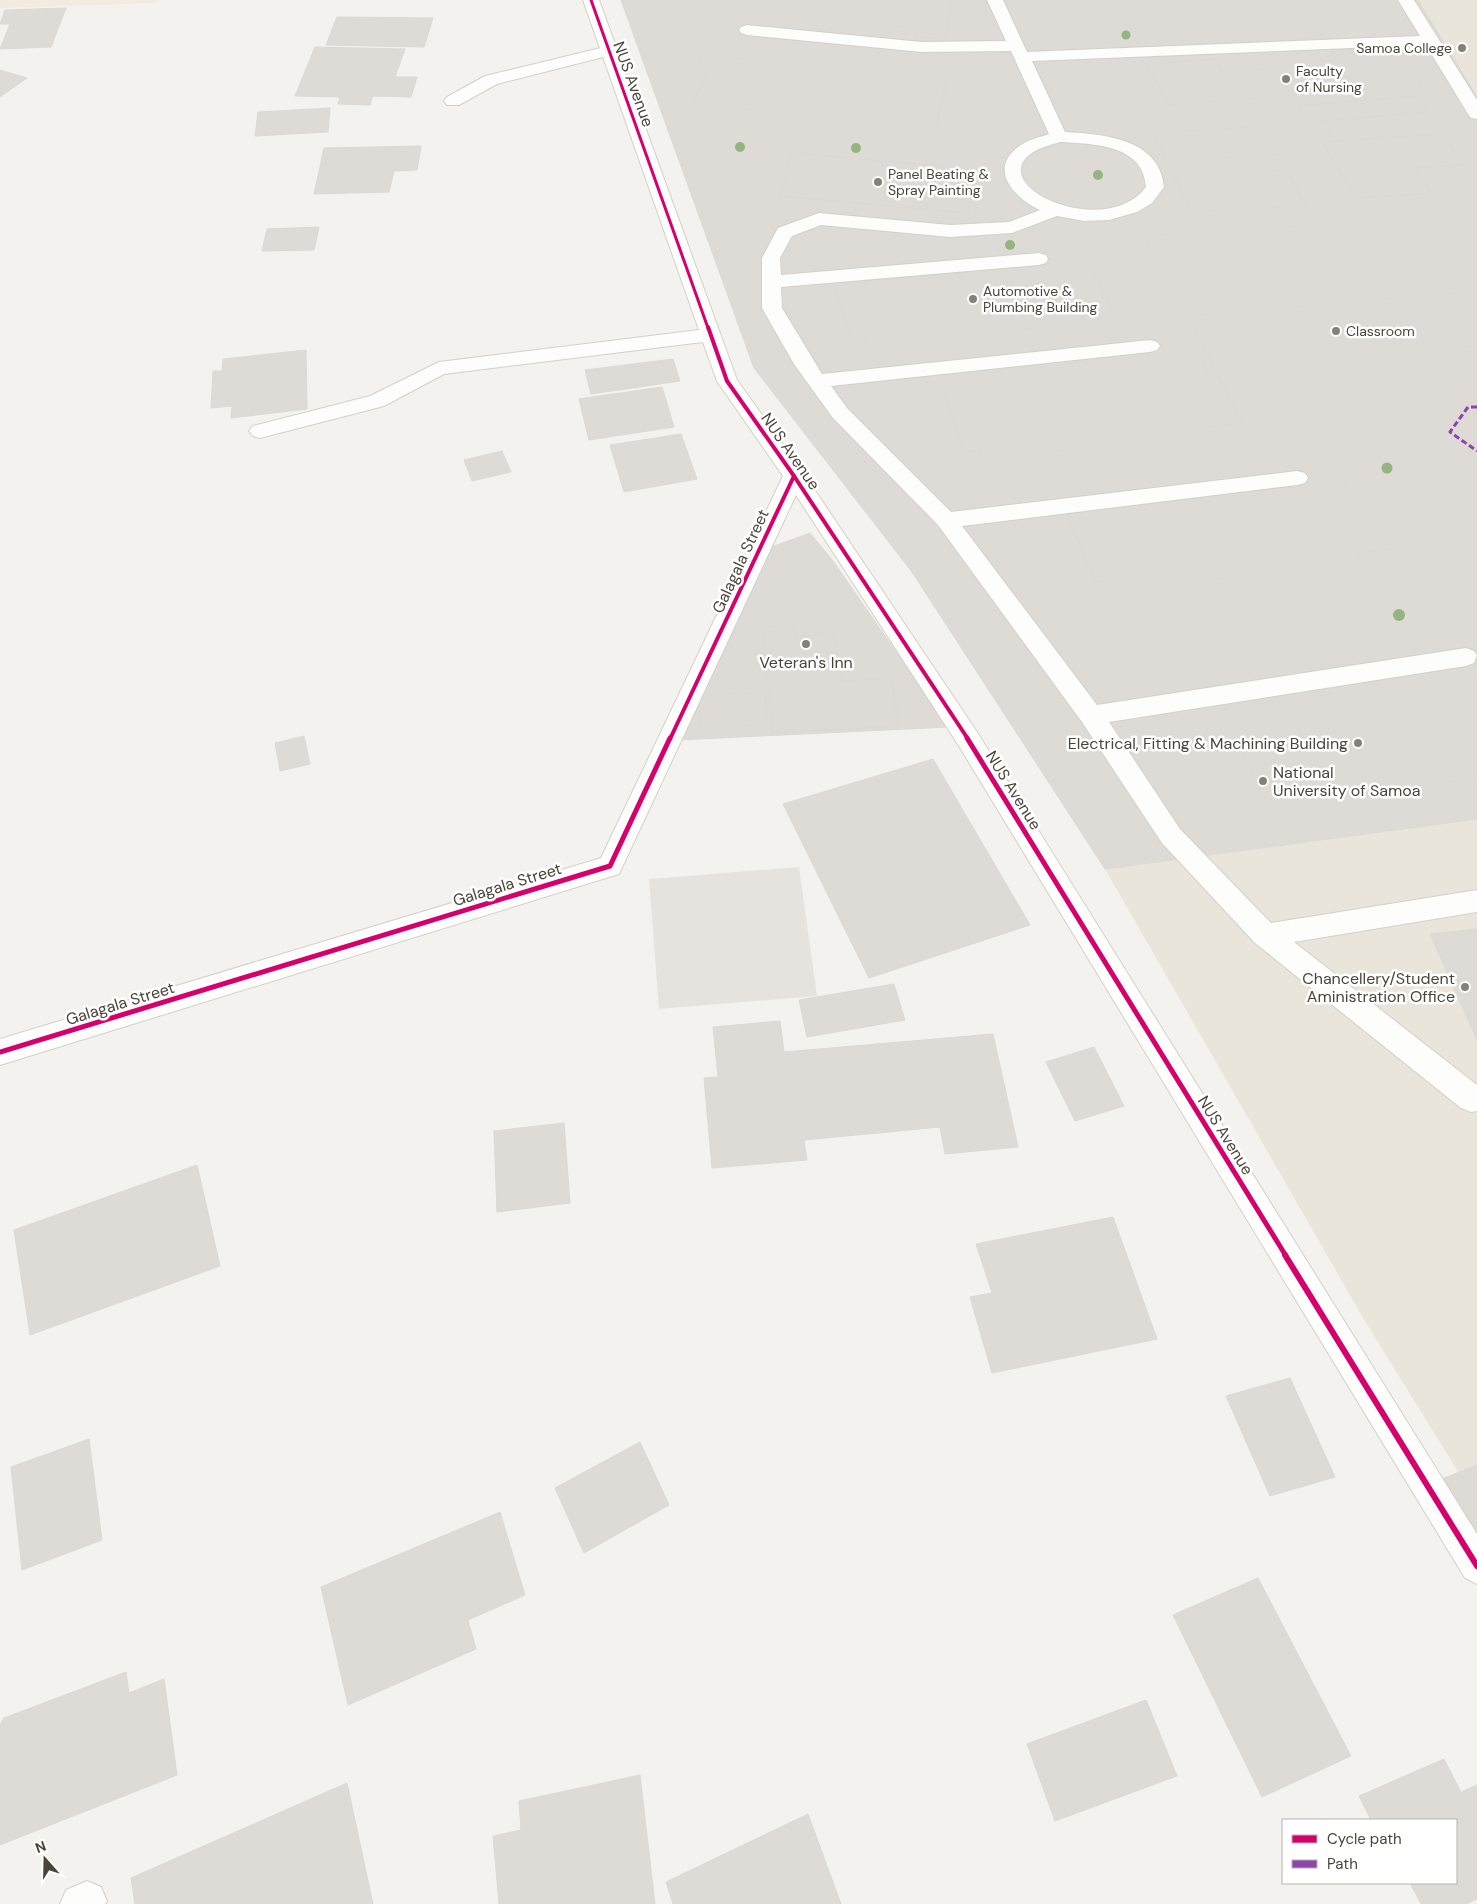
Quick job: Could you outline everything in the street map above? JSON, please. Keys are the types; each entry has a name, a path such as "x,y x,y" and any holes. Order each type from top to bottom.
{"street":[{"name":"NUS Avenue","path":"591,0 727,381 794,476 968,739 1477,1566"},
{"path":"995,0 1059,137"},
{"path":"1406,0 1477,114"},
{"path":"747,30 922,47 1018,51 1431,40"},
{"path":"453,101 491,80 609,51"},
{"path":"1059,137 1097,139 1117,144 1135,152 1148,163 1154,175 1155,187 1146,199 1131,208 1109,214 1084,215 1055,210 1038,202 1022,190 1014,177 1014,164 1022,152 1036,144 1059,137"},
{"path":"1055,210 1012,227 950,231 819,218 786,232 771,258 772,308 804,364 840,413 946,520 1091,716 1172,836 1264,935 1471,1098 1477,1098"},
{"path":"771,282 1040,259"},
{"path":"260,430 377,401 439,368 710,335"},
{"path":"816,380 1150,346"},
{"name":"Galagala Street","path":"0,1052 610,866 794,476"},
{"path":"946,520 1298,478"},
{"path":"1091,716 1466,658"},
{"path":"1264,935 1477,902"}],"shaded area":[{"path":"0,0 157,0 156,3 0,8"},
{"name":"National University of Samoa","path":"621,0 1477,0 1477,1502 1366,1323 1105,869 912,572 754,368"},
{"path":"799,867 817,996 659,1009 649,879"}],"building":[{"name":"National University of Samoa","path":"621,0 1418,0 1477,97 1477,819 1105,869 912,572 754,368"},
{"path":"706,0 952,0 945,39 916,37 918,28 702,10"},
{"path":"66,8 51,47 0,49 10,24 0,24 5,10"},
{"path":"337,17 433,18 424,47 326,45"},
{"name":"Faculty of Nursing","path":"1393,46 1423,85 1169,105 1146,64 1215,59 1223,72 1338,64 1329,51"},
{"path":"315,47 405,49 395,77 417,77 411,97 373,96 370,105 338,104 340,97 295,96"},
{"path":"702,55 947,79 936,128 693,104 708,68 697,67"},
{"path":"0,70 27,78 0,97"},
{"path":"1416,96 1429,112 1308,122 1297,106"},
{"path":"330,108 328,132 255,136 258,112"},
{"path":"1323,123 1340,151 1167,161 1153,133"},
{"path":"1442,134 1464,165 1414,168 1431,193 1357,198 1322,142"},
{"path":"421,146 417,170 394,171 389,192 314,194 324,148"},
{"name":"Panel Beating & Spray Painting","path":"792,153 974,169 968,213 780,196"},
{"path":"1287,170 1306,206 1191,212 1174,176"},
{"path":"1407,219 1431,256 1161,274 1145,236"},
{"path":"319,227 314,250 262,251 267,229"},
{"name":"Automotive & Plumbing Building","path":"1080,262 1085,271 1092,270 1114,313 1081,316 1084,323 867,345 864,337 851,338 834,285"},
{"name":"Classroom","path":"1477,291 1477,346 1215,369 1188,316"},
{"path":"306,350 307,409 231,418 232,406 211,408 213,371 222,371 223,359"},
{"path":"673,359 680,381 591,394 585,370"},
{"path":"1203,364 1209,375 1217,374 1243,423 1209,427 1213,434 982,459 979,450 965,452 943,391"},
{"path":"662,387 674,427 589,440 579,399"},
{"path":"681,434 697,479 624,492 610,445"},
{"path":"502,451 511,472 472,481 464,460"},
{"path":"1343,481 1350,493 1359,493 1391,549 1355,553 1360,562 1114,591 1109,580 1095,582 1066,512"},
{"name":"Veteran's Inn","path":"810,533 833,561 948,727 678,740 766,549"},
{"path":"794,625 795,636 834,633 842,681 891,678 899,726 773,733 762,627"},
{"name":"Electrical, Fitting & Machining Building","path":"1477,675 1477,778 1284,804 1277,790 1261,793 1222,708"},
{"path":"765,693 767,725 700,727 699,694"},
{"path":"304,736 310,764 280,771 275,743"},
{"path":"933,759 1030,925 869,978 783,804"},
{"name":"Chancellery/Student Aministration Office","path":"1477,929 1477,1040 1430,934"},
{"path":"894,984 905,1020 807,1037 799,1000"},
{"path":"780,1021 784,1052 993,1034 1018,1147 945,1154 940,1127 804,1140 807,1160 712,1168 704,1078 718,1077 713,1027"},
{"path":"1094,1047 1124,1106 1075,1121 1046,1062"},
{"path":"564,1123 570,1203 497,1212 494,1131"},
{"path":"197,1165 220,1266 30,1335 14,1230"},
{"path":"1113,1217 1157,1339 992,1373 970,1297 992,1293 976,1244"},
{"path":"1290,1378 1335,1477 1270,1496 1226,1396"},
{"path":"89,1439 102,1540 22,1570 11,1467"},
{"path":"640,1442 669,1505 584,1553 555,1488"},
{"path":"1477,1465 1477,1546 1439,1480"},
{"path":"500,1512 525,1595 468,1620 476,1649 348,1705 321,1587"},
{"path":"1258,1578 1351,1756 1262,1797 1173,1615"},
{"path":"126,1672 129,1693 164,1679 177,1775 0,1845 0,1725 4,1718"},
{"path":"1146,1700 1177,1776 1055,1821 1027,1744"},
{"path":"1444,1759 1461,1792 1477,1785 1477,1899 1466,1904 1421,1904 1411,1884 1457,1884 1457,1819 1370,1819 1359,1796"},
{"path":"640,1775 655,1904 499,1904 493,1836 521,1830 519,1801"},
{"path":"347,1783 373,1904 135,1904 131,1878"},
{"path":"808,1814 841,1904 673,1904 666,1882"}],"marked path":[{"path":"1477,407 1468,407 1450,432 1477,451"}],"cycle path":[{"path":"591,0 727,381 794,476 968,739 1477,1566"},
{"path":"0,1052 610,866 794,476"}],"place":[{"name":"Samoa College","path":"1462,48"},
{"name":"Faculty of Nursing","path":"1286,79"},
{"name":"Panel Beating & Spray Painting","path":"878,182"},
{"name":"Automotive & Plumbing Building","path":"973,299"},
{"name":"Classroom","path":"1336,331"},
{"name":"Veteran's Inn","path":"806,644"},
{"name":"Electrical, Fitting & Machining Building","path":"1358,743"},
{"name":"National University of Samoa","path":"1263,781"},
{"name":"Chancellery/Student Aministration Office","path":"1465,987"}]}
